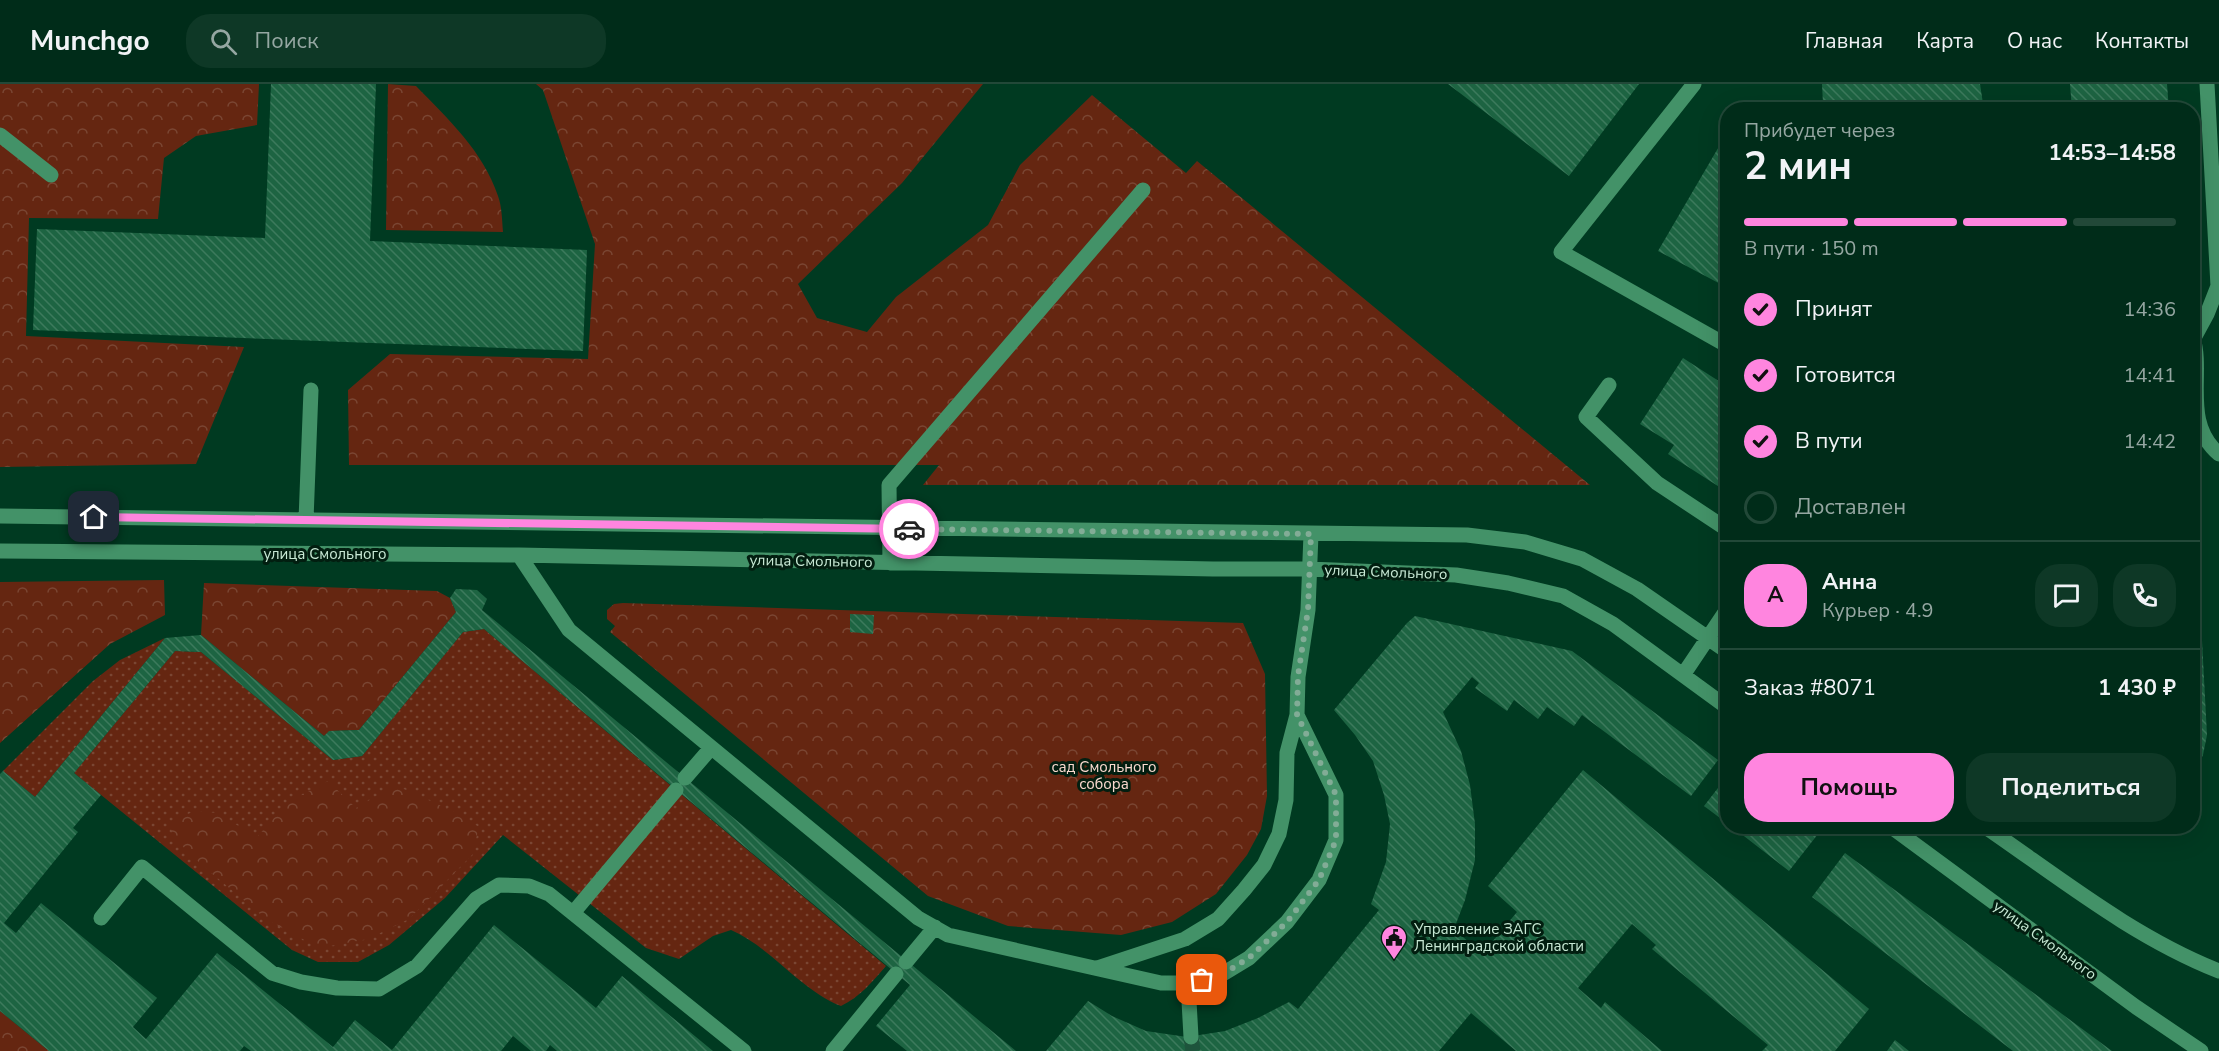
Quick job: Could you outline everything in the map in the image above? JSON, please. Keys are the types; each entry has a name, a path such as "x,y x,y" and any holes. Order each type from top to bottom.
{"street":[{"path":"1694,84 1561,252 1720,341"},
{"path":"2200,327 2218,286 2207,84"},
{"path":"0,135 51,176"},
{"path":"890,563 889,485 1143,190"},
{"path":"1609,385 1586,417 1657,483 1720,525"},
{"path":"306,520 311,390"},
{"path":"2200,422 2204,435 2219,454"},
{"path":"0,516 1467,535 1525,542 1582,559 1637,589 1720,646"},
{"path":"1097,968 1185,939 1218,919 1264,865 1279,834 1286,800 1287,753 1297,715 1298,676 1308,610 1311,534"},
{"name":"улица Смольного","path":"0,551 519,555 1309,569 1456,574 1563,596 1613,624 1720,701"},
{"path":"519,555 569,630 918,918 948,934 1161,983 1188,983 1216,978 1249,958 1287,922 1319,880 1336,840 1336,795 1297,715"},
{"path":"1683,675 1720,620"},
{"path":"573,913 711,748"},
{"name":"улица Смольного","path":"1901,834 2145,1013 2201,1051"},
{"path":"1996,834 2141,934 2219,971"},
{"path":"101,918 142,867 272,973 301,982 379,989 417,966 476,899 499,885 529,886 549,894 744,1051"},
{"path":"906,962 935,927"},
{"path":"833,1051 896,974"},
{"path":"1188,983 1191,1037"}],"green space":[{"path":"0,84 259,84 257,125 196,136 164,158 158,219 29,218 26,336 244,347 196,464 0,467"},
{"path":"388,84 416,86 474,150 498,196 503,232 386,230"},
{"path":"536,84 983,84 902,183 798,284 817,318 867,332 896,297 988,225 1020,165 1092,95 1186,173 1197,161 1590,485 923,485 939,465 349,465 348,390 390,354 588,359 595,244 543,90"},
{"path":"164,580 165,615 110,644 0,743 0,582"},
{"path":"204,583 437,591 450,598 456,612 359,730 330,731 324,736 201,635"},
{"name":"сад Смольного собора","path":"614,604 1243,623 1265,674 1267,796 1261,829 1247,855 1216,894 1172,922 1121,935 1008,926 928,896 610,632 615,626 607,619 607,610"},
{"path":"484,629 886,966 860,994 841,1006 826,999 760,947 731,930 713,936 679,959 646,948 503,835 445,898 389,945 358,962 318,962 292,950 74,773 175,651 201,652 333,760 362,756 463,632"},
{"path":"165,638 35,797 3,771 93,681 120,660"},
{"path":"328,781 356,808 395,785 455,812 479,827 472,855 409,919 368,939 319,948 266,919 174,838 169,822 195,811 217,813 257,837 287,803"},
{"path":"0,1011 49,1051 0,1051"}],"building":[{"path":"271,84 376,84 370,241 587,250 583,351 33,330 37,229 265,238"},
{"path":"1448,84 1639,84 1569,176"},
{"path":"1822,84 1980,84 1983,102 1823,102"},
{"path":"2070,84 2167,84 2168,102 2071,102"},
{"path":"1720,145 1720,284 1658,251"},
{"path":"1683,358 1720,382 1720,487 1668,454 1674,445 1640,424"},
{"path":"456,589 477,590 487,599 482,610 1016,1051 907,1051 876,1026 910,985 484,629 463,632 362,756 333,760 201,652 175,651 74,773 101,795 73,828 78,832 4,923 16,933 41,903 157,998 133,1027 146,1039 217,953 333,1047 355,1020 392,1050 494,925 596,1008 622,976 713,1051 557,1051 550,1045 546,1051 531,1051 513,1036 501,1051 251,1051 244,1046 240,1051 49,1051 0,1011 0,774 3,771 35,797 165,638 201,635 324,736 329,731 359,730 456,612 450,598"},
{"path":"2200,602 2207,735 2200,761"},
{"path":"850,614 874,615 873,634 850,632"},
{"path":"1415,616 1572,651 1718,760 1691,796 1582,715 1574,726 1547,707 1538,719 1514,700 1507,711 1475,688 1479,683 1472,677 1443,712 1461,751 1470,785 1475,824 1475,860 1465,900 1454,929 1482,954 1517,912 1488,886 1583,770 1869,1009 1835,1051 1762,1051 1768,1045 1652,949 1656,945 1632,924 1578,988 1601,1008 1605,1002 1662,1051 1516,1051 1471,1013 1439,1051 1046,1051 1088,1001 1112,1016 1146,1031 1187,1037 1225,1031 1289,1002 1298,1009 1379,910 1371,904 1386,862 1390,824 1373,761 1334,710"},
{"path":"1720,785 1720,818 1704,806"},
{"path":"1741,834 1818,834 1789,871"},
{"path":"1845,853 2112,1051 2013,1051 1812,897"},
{"path":"1895,1040 1909,1051 1887,1051"}],"tunnel":[{"path":"1191,1037 1193,1051"}],"way so far":[{"path":"909,529 1311,534 1308,610 1298,676 1297,715 1336,795 1336,840 1319,880 1287,922 1249,958 1216,978 1202,980"}],"place":[{"name":"Управление ЗАГС Ленинградской области","path":"1394,961"}],"route":[{"path":"94,517 909,529"}]}
